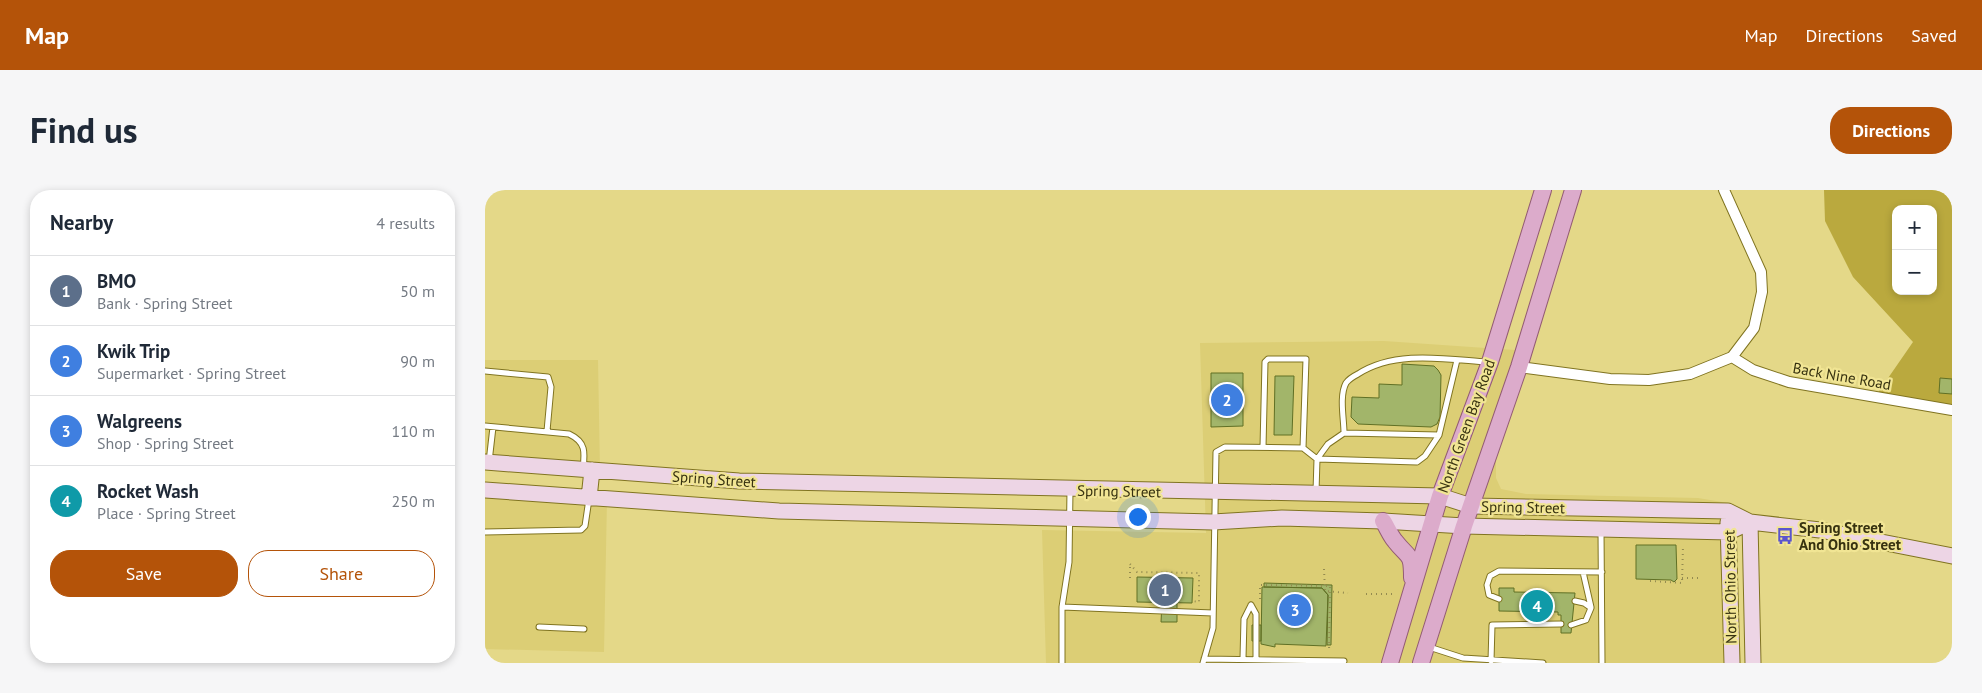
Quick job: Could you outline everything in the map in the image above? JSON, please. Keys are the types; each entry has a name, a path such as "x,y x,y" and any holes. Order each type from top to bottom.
{"main road":[{"name":"North Green Bay Road","path":"1390,663 1404,592 1433,523 1440,496 1490,362 1543,190"},
{"name":"North Green Bay Road","path":"1421,663 1464,526 1519,366 1573,190"},
{"name":"Spring Street","path":"487,462 710,479 1070,490 1440,496 1471,506 1728,511 1750,522 1820,530 1952,556"},
{"path":"588,470 589,498"},
{"path":"708,507 710,479"},
{"path":"908,486 908,514"},
{"name":"Spring Street","path":"485,490 779,511 1213,522 1282,518 1433,523 1464,526 1729,532 1750,522"},
{"name":"North Ohio Street","path":"1728,511 1732,663"},
{"path":"1383,521 1396,542 1406,550 1412,563 1404,592"},
{"name":"North Ohio Street","path":"1748,662 1751,597 1750,522"},
{"path":"1730,597 1751,597"}],"street":[{"path":"1519,366 1610,379 1649,380 1689,374 1732,357 1753,328 1762,292 1761,272 1724,190"},
{"name":"Back Nine Road","path":"1732,357 1753,370 1789,382 1952,410"}],"lane":[{"path":"1344,433 1343,390 1347,381 1382,361 1413,358 1490,362"},
{"path":"1263,448 1265,362 1268,359 1306,359 1303,448"},
{"path":"1344,661 1243,658 1203,661 1213,628 1213,493 1216,452 1225,447 1303,448 1317,459 1417,462 1425,456 1439,435 1457,360"},
{"path":"485,371 548,377 551,387 547,431"},
{"path":"485,426 569,434 579,439 585,453 588,470"},
{"path":"487,462 493,427"},
{"path":"1316,495 1317,459 1328,444 1344,433 1439,435"},
{"path":"1062,663 1061,607 1069,562 1070,490"},
{"path":"485,532 581,530 585,526 589,498"},
{"path":"1601,529 1602,663"},
{"path":"1499,599 1489,595 1487,585 1490,576 1499,571 1602,572"},
{"path":"1571,625 1587,620 1591,608 1583,572"},
{"path":"1575,601 1584,603 1591,608"},
{"path":"1243,658 1244,619 1251,605 1256,614 1256,659"},
{"path":"1061,607 1213,613"},
{"path":"1491,661 1492,625 1561,624"},
{"path":"539,627 584,629"},
{"path":"1426,646 1463,660 1543,663"}],"path":[{"path":"1682,583 1683,546"},
{"path":"1130,578 1130,564 1137,572 1199,573 1199,602 1192,601"},
{"path":"1324,569 1325,592 1348,593"},
{"path":"1167,578 1168,573"},
{"path":"1682,578 1698,578"},
{"path":"1675,580 1682,583"},
{"path":"1650,581 1682,583"},
{"path":"1260,599 1260,585 1330,586 1329,660"},
{"path":"1366,594 1404,592"}],"shaded area":[{"path":"1824,190 1952,190 1952,410 1875,397 1913,342 1853,277 1825,221"},
{"path":"1384,341 1531,351 1496,458 1496,478 1501,489 1526,494 1698,498 1734,504 1741,663 1046,663 1042,530 1206,533 1200,343"},
{"path":"485,360 598,360 600,471 485,461"},
{"path":"485,490 607,500 604,652 485,649"}],"building":[{"path":"1402,364 1434,366 1441,375 1440,417 1437,424 1431,427 1358,424 1351,417 1352,397 1379,398 1379,384 1402,385"},
{"path":"1211,373 1243,373 1243,426 1211,427"},
{"path":"1275,376 1294,376 1292,435 1274,435"},
{"path":"1940,378 1952,379 1952,394 1939,393"},
{"path":"1636,545 1676,545 1677,579 1674,582 1671,580 1636,579"},
{"path":"1137,577 1193,578 1192,603 1137,602"},
{"path":"1264,583 1332,585 1331,645 1327,645 1328,595 1322,588 1264,587"},
{"path":"1262,587 1322,588 1328,595 1326,646 1275,644 1275,647 1261,644"},
{"path":"1499,588 1514,588 1514,592 1575,593 1571,633 1561,633 1561,615 1558,615 1558,612 1499,611"},
{"path":"1162,602 1177,603 1177,622 1161,622"},
{"path":"1252,625 1261,625 1261,641 1252,641"}],"place":[{"name":"Kwik Trip","path":"1227,400"},
{"name":"Spring Street And Ohio Street","path":"1785,536"},
{"name":"BMO","path":"1165,590"},
{"name":"Rocket Wash","path":"1537,606"},
{"name":"Walgreens","path":"1295,610"}]}
